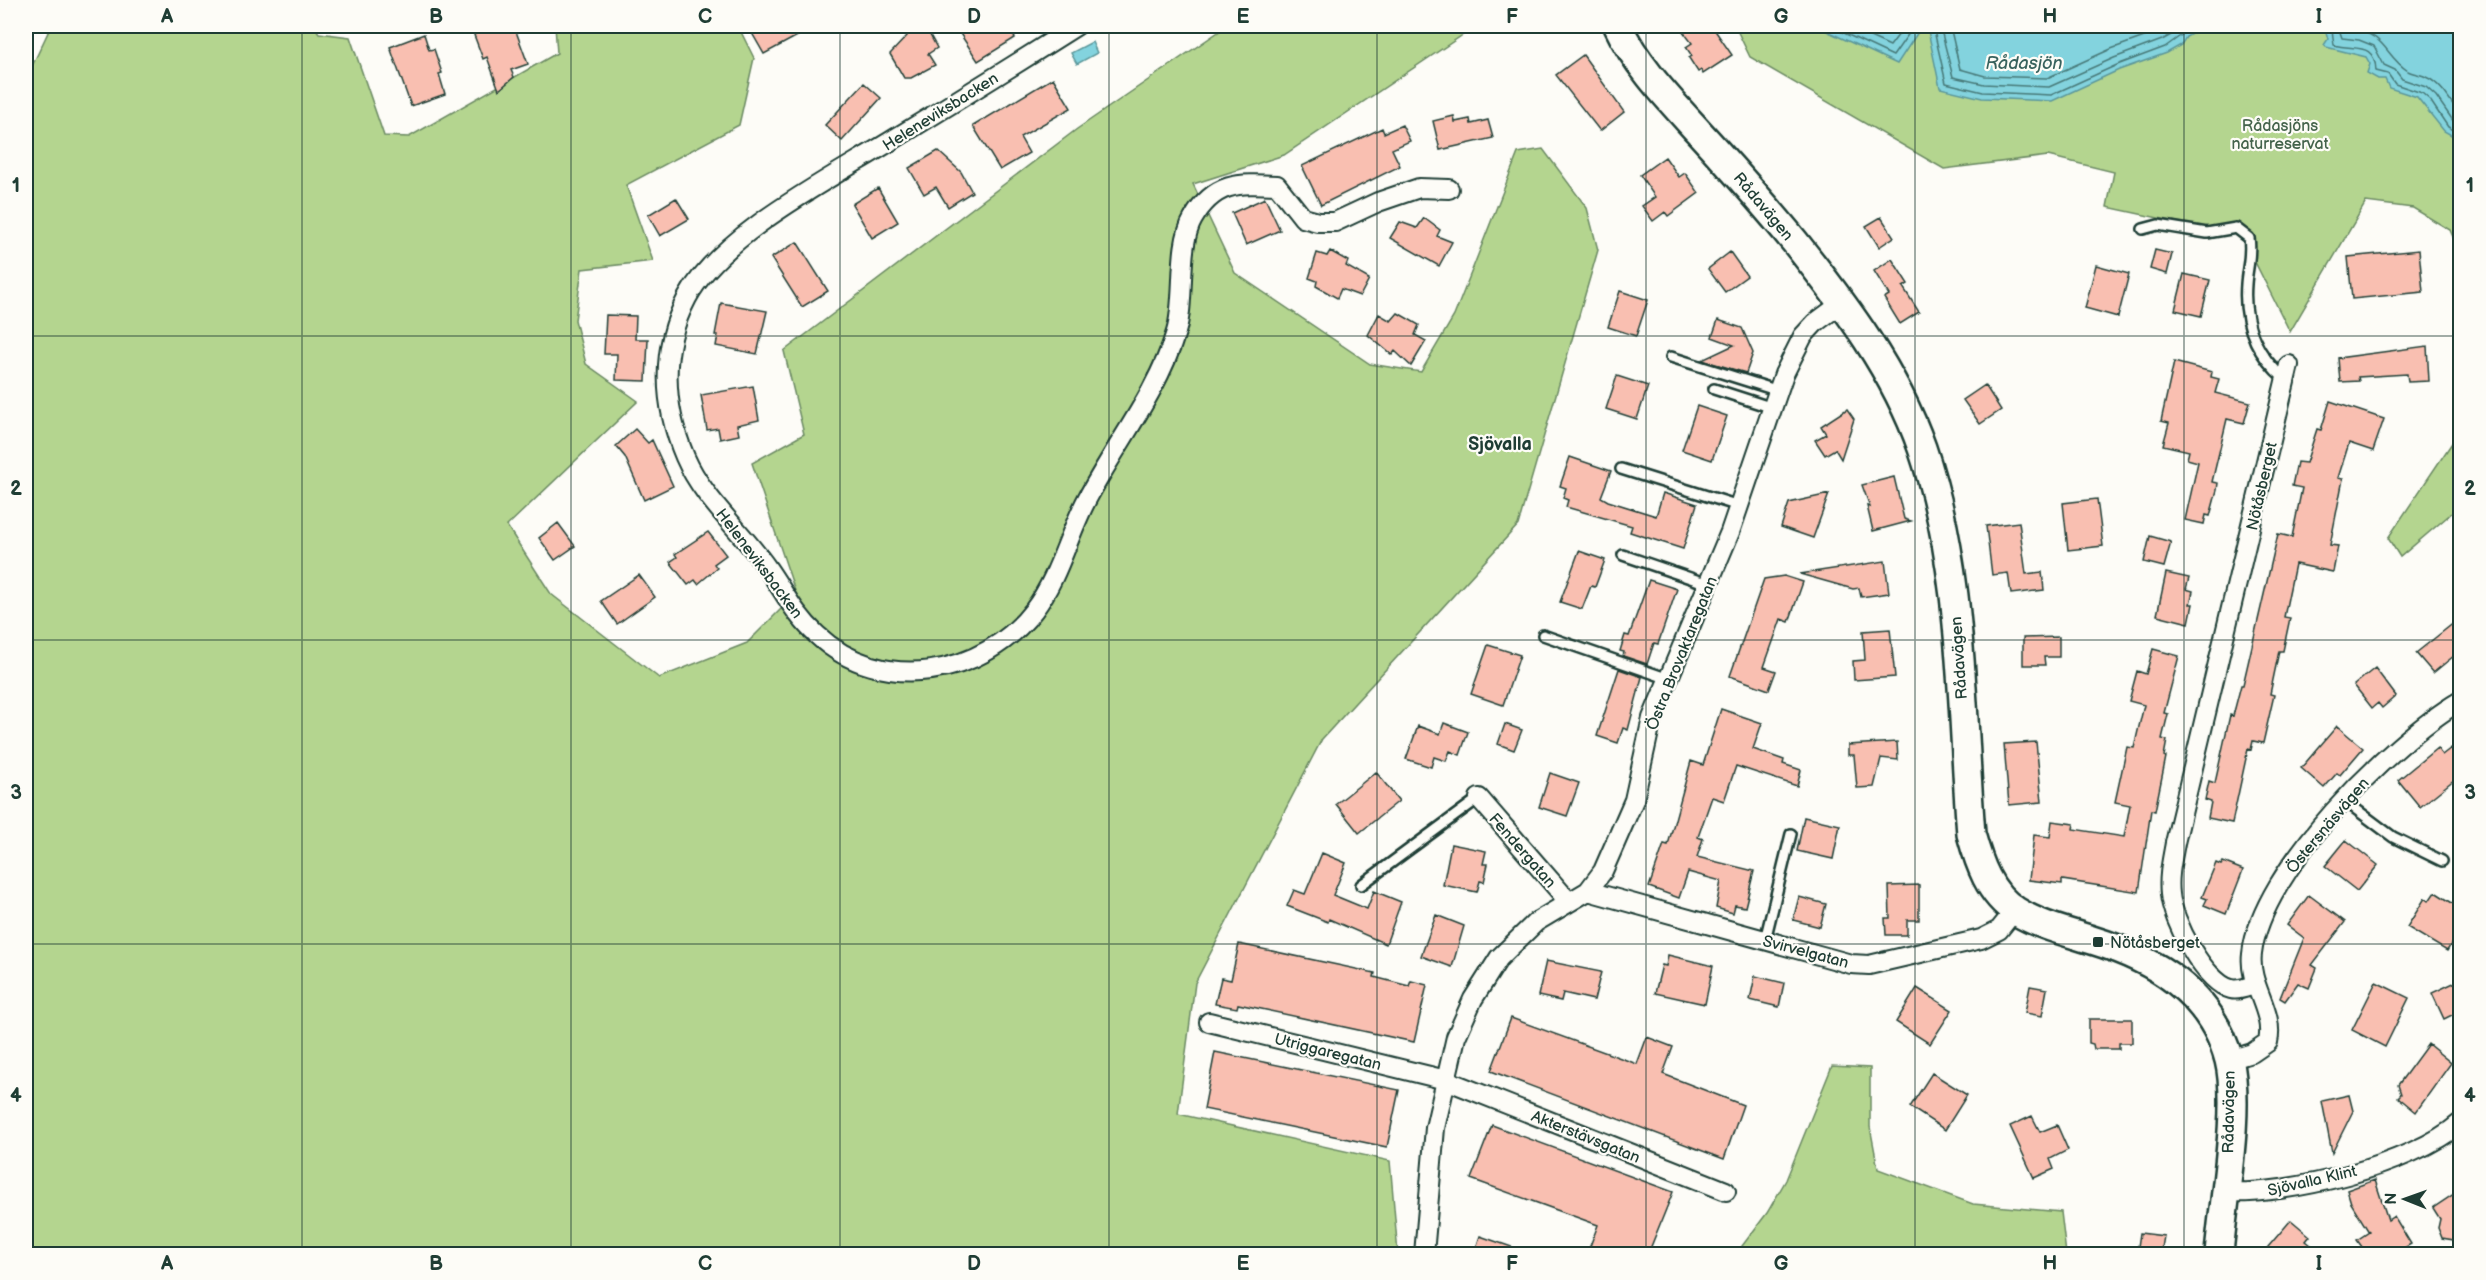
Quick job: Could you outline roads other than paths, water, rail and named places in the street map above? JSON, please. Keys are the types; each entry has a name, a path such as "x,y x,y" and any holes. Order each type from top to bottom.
{"street":[{"name":"Heleneviksbacken","path":"1076,26 816,187 746,235 710,268 688,297 672,335 666,381 667,392 670,414 687,460 717,507 770,572 791,607 820,638 852,658 893,672 926,673 958,666 1016,630 1035,609 1058,568 1087,500 1146,398 1177,331 1190,223 1209,195 1239,183 1277,185 1303,218 1318,222 1335,222 1378,202 1419,188 1449,189"},
{"name":"Rådavägen","path":"1622,31 1665,95 1773,215 1842,303 1880,361 1905,408 1921,447 1938,501 1951,569 1971,834 1978,862 1988,881 2015,910 2047,925 2141,958 2167,972 2182,983 2209,1014 2229,1060 2232,1084 2231,1124 2219,1254"},
{"name":"Östra Brovaktaregatan","path":"1424,1254 1435,1128 1456,1037 1464,1018 1499,958 1536,922 1588,891 1603,871 1634,800 1652,718 1739,506 1776,399 1803,336 1815,323 1842,303"},
{"name":"Nötåsberget","path":"2254,985 2229,988 2217,980 2200,961 2175,917 2169,876 2287,372"},
{"name":"Östersnäsvägen","path":"2254,985 2251,956 2254,940 2267,904 2307,844 2396,749 2440,713 2460,701"},
{"name":"Fendergatan","path":"1479,798 1569,902"},
{"name":"Svirvelgatan","path":"1588,891 1851,964 1882,964 1981,939 1999,930 2015,910"},
{"path":"2229,1060 2252,1053 2268,1042 2270,1019 2254,985"},
{"name":"Utriggaregatan","path":"1209,1022 1446,1080"},
{"name":"Akterstävsgatan","path":"1446,1080 1726,1191"},
{"name":"Sjövalla Klint","path":"2224,1192 2262,1192 2292,1188 2384,1163 2429,1145 2460,1123"}],"lane":[{"path":"2143,229 2158,225 2207,233 2236,228 2249,238 2251,248 2246,285 2246,316 2256,347 2268,365 2287,372"},
{"path":"1671,357 1776,399"},
{"path":"1714,389 1776,399"},
{"path":"1621,470 1739,506"},
{"path":"1623,555 1708,584"},
{"path":"1543,635 1669,679"},
{"path":"1361,885 1479,798"},
{"path":"2346,801 2393,837 2442,861"},
{"path":"1765,940 1791,834"}],"water":[{"path":"1816,26 1922,26 1897,64"},
{"name":"Rådasjön","path":"1927,26 2218,26 2202,28 2186,37 2181,45 2167,53 2119,70 2052,101 1982,98 1940,88"},
{"path":"2318,26 2460,26 2460,140 2444,131 2417,97 2389,88 2385,79 2378,79 2367,73 2370,64 2366,57 2326,47 2324,45 2328,39 2326,32"},
{"path":"1092,42 1097,53 1077,64 1071,53"}],"place":[{"name":"Nötåsberget","path":"2098,942"}],"district":[{"name":"Sjövalla","path":"1500,444"}],"park label":[{"name":"Rådasjöns naturreservat","path":"2280,134"}]}
